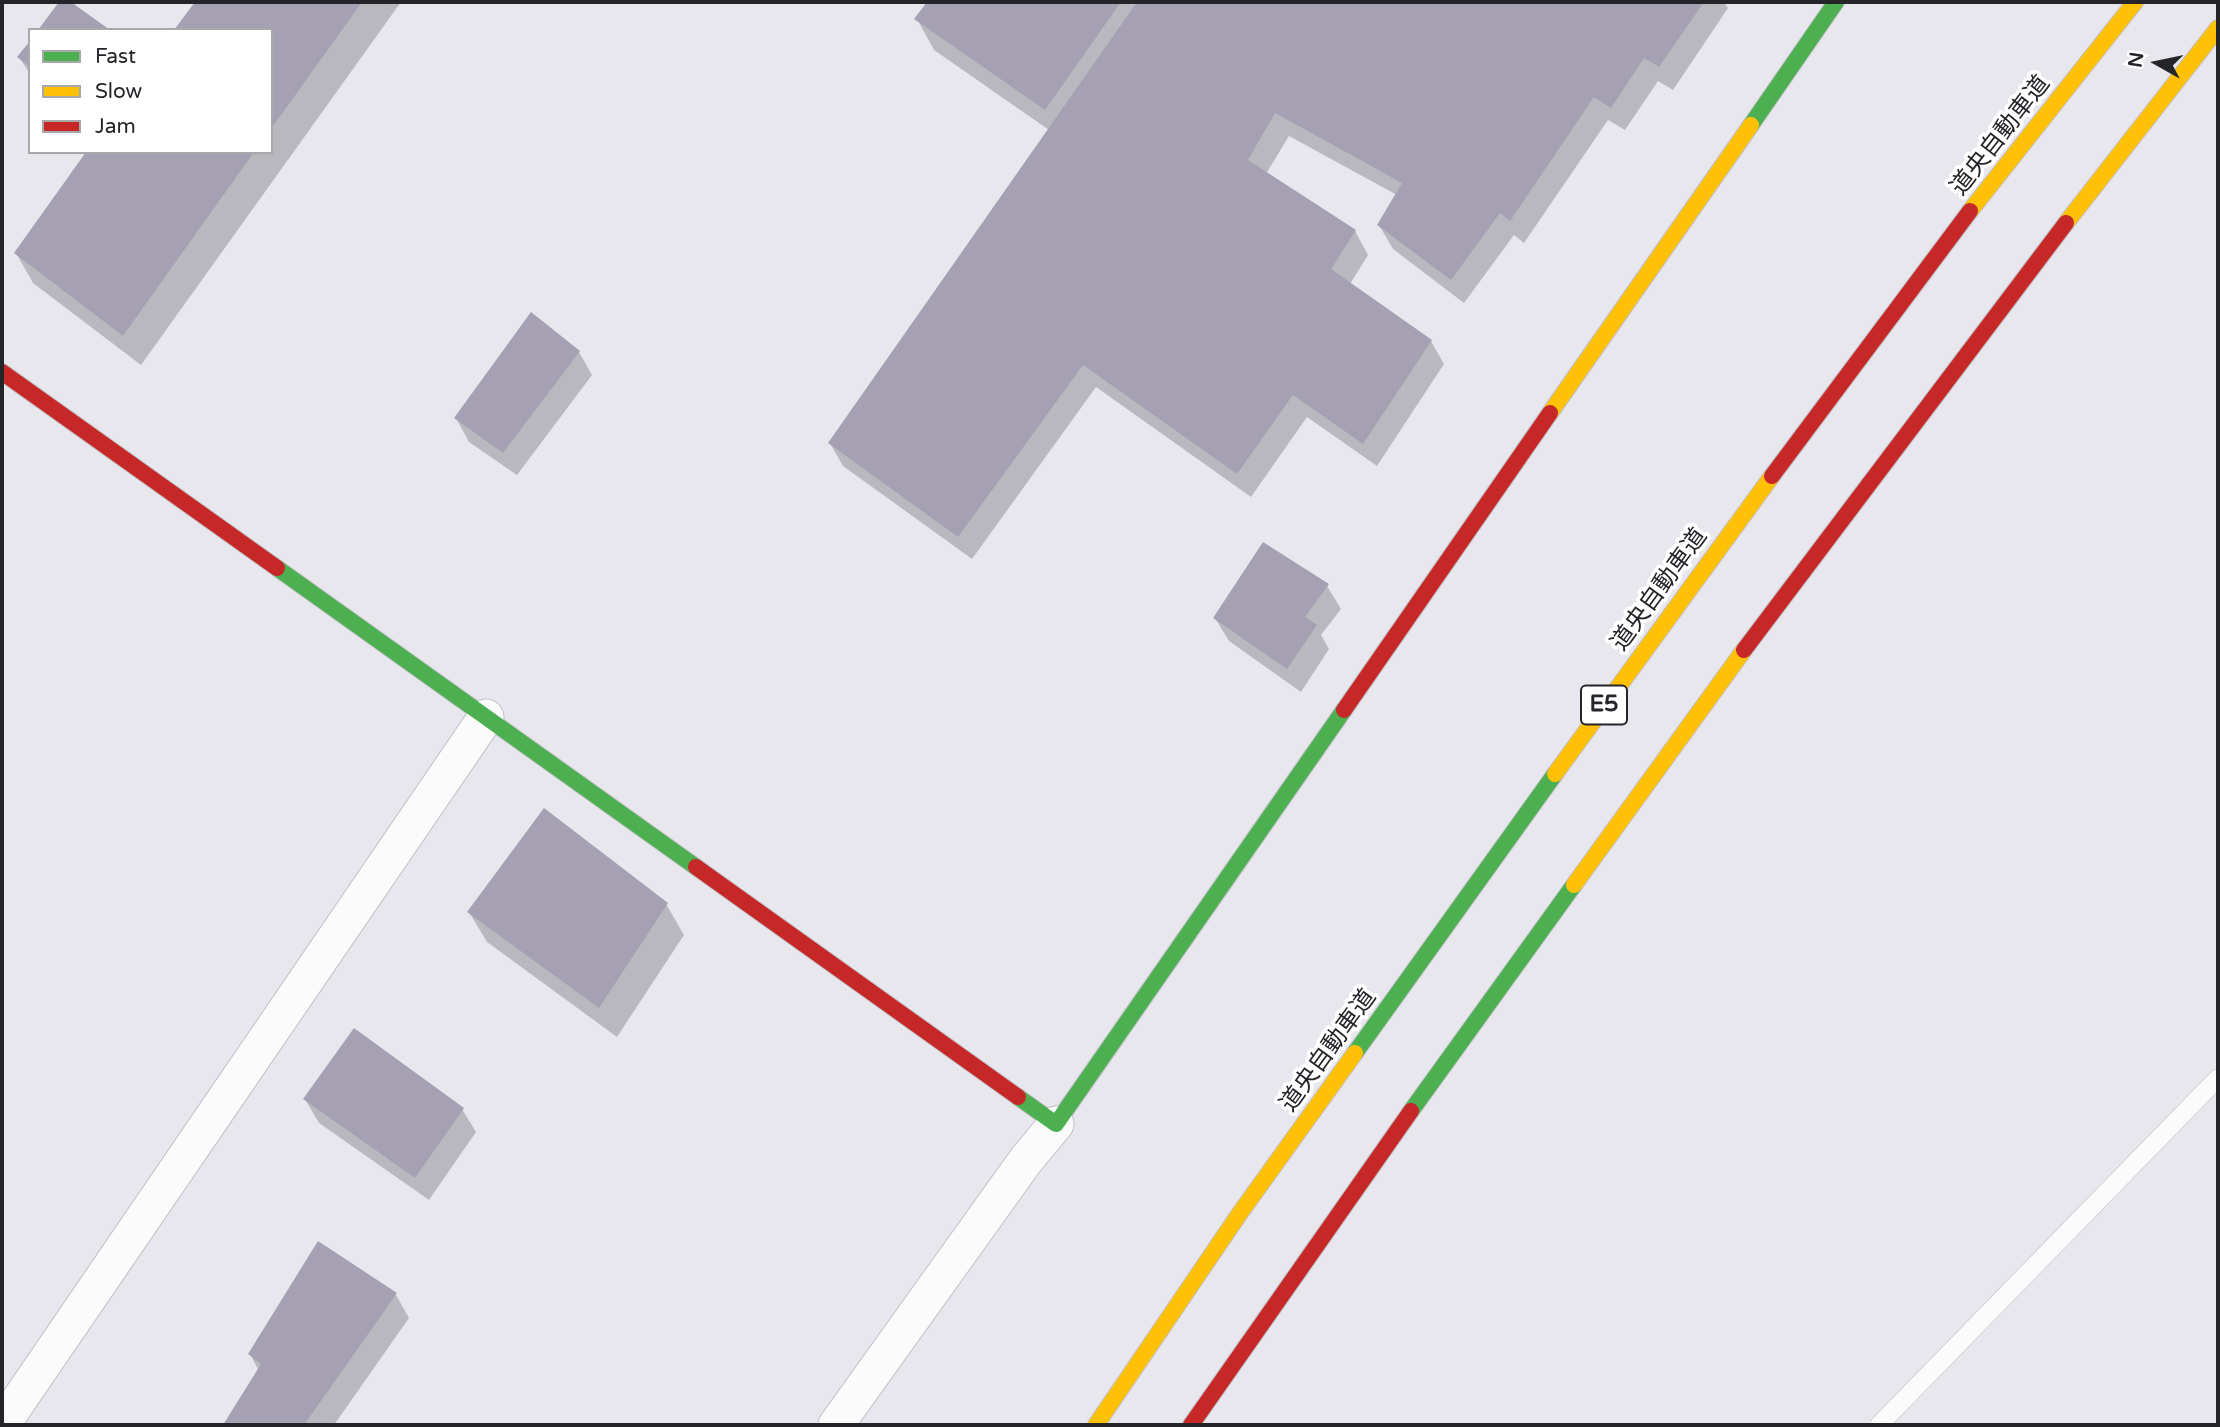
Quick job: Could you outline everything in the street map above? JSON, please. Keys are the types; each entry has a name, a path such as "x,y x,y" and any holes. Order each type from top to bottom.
{"main road":[{"path":"2,372 1056,1124 1836,2"},
{"name":"道央自動車道","path":"1096,1425 1240,1213 1659,629 1922,272 2135,2"},
{"path":"1191,1425 1315,1244 1727,672 1983,329 2218,29"}],"street":[{"path":"2,1425 486,717"},
{"path":"836,1425 1026,1160 1056,1124"}],"lane":[{"path":"1879,1425 2218,1078"}],"building":[{"path":"59,2 71,2 107,28 40,28"},
{"path":"195,2 362,2 273,126 273,28 176,28"},
{"path":"927,2 1121,2 1045,110 914,19"},
{"path":"1137,2 1704,2 1659,67 1644,58 1611,108 1594,97 1510,221 1500,213 1451,280 1377,225 1402,183 1275,113 1248,160 1356,230 1331,269 1432,340 1363,444 1293,395 1237,474 1083,365 958,537 828,443"},
{"path":"28,43 28,65 17,57"},
{"path":"85,154 253,154 123,336 14,253"},
{"path":"531,312 580,351 503,453 454,418"},
{"path":"1263,542 1329,584 1305,617 1317,625 1287,669 1213,618"},
{"path":"544,808 668,903 599,1008 467,912"},
{"path":"354,1028 464,1108 415,1178 303,1099"},
{"path":"318,1241 397,1293 304,1425 223,1425 261,1364 248,1354"}],"traffic: fast":[{"path":"1751,125 1836,2"},
{"path":"277,568 696,867"},
{"path":"1018,1097 1056,1124 1344,710"},
{"path":"1355,1053 1555,774"},
{"path":"1411,1111 1574,885"}],"traffic: slow":[{"path":"1970,211 2135,2"},
{"path":"2066,223 2218,28"},
{"path":"1550,413 1751,125"},
{"path":"1555,774 1772,476"},
{"path":"1574,885 1744,650"},
{"path":"1096,1425 1240,1213 1355,1053"}],"traffic: jam":[{"path":"1772,476 1970,211"},
{"path":"1744,650 2066,223"},
{"path":"2,372 277,568"},
{"path":"1344,710 1550,413"},
{"path":"696,867 1018,1097"},
{"path":"1191,1425 1411,1111"}]}
